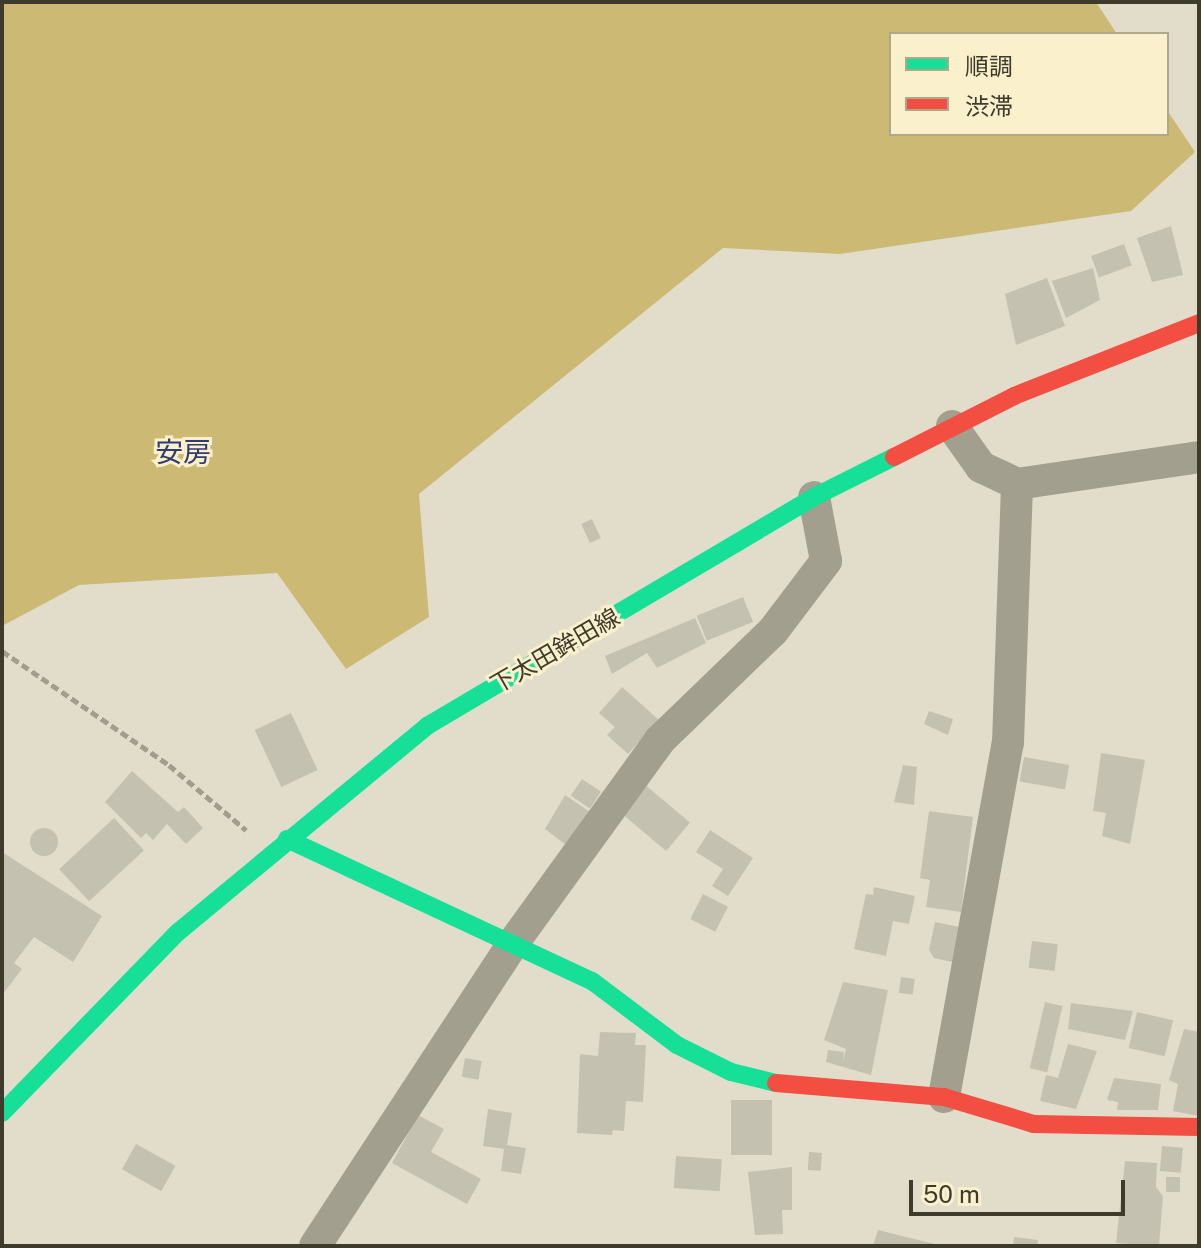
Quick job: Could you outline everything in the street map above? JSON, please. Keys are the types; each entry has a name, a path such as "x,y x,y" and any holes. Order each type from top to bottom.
{"main road":[{"name":"下太田鉾田線","path":"2,1113 177,933 271,851 427,726 814,497 952,426 1199,323"},
{"path":"287,839 511,946 592,981 677,1045 731,1072 799,1089 944,1097 1034,1124 1199,1127"}],"street":[{"path":"952,426 981,467 1017,484 1199,457"},
{"path":"944,1097 1008,743 1017,484"},
{"path":"315,1246 511,946 660,740 773,631 826,561 814,497"}],"path":[{"path":"2,651 169,765 271,851"}],"shaded area":[{"path":"2,2 1096,2 1116,32 889,32 889,136 1169,136 1169,113 1195,152 1131,211 840,254 723,248 419,494 429,617 346,669 277,573 79,585 2,626"}],"building":[{"path":"1171,226 1183,275 1152,282 1137,238"},
{"path":"1124,244 1132,266 1099,278 1091,256"},
{"path":"1093,268 1100,300 1066,318 1052,281"},
{"path":"1047,278 1065,326 1016,345 1005,294"},
{"path":"592,519 601,538 590,543 581,524"},
{"path":"743,597 753,622 707,641 697,616"},
{"path":"695,618 706,643 657,668 647,653 612,674 605,656"},
{"path":"622,687 659,720 628,754 607,735 615,727 599,713"},
{"path":"929,711 953,719 948,735 924,724"},
{"path":"291,713 318,770 281,787 255,730"},
{"path":"1101,753 1145,760 1130,844 1102,836 1106,813 1093,811"},
{"path":"1024,757 1069,765 1065,790 1020,782"},
{"path":"903,765 917,767 914,805 894,802"},
{"path":"132,771 178,812 184,807 203,828 186,844 167,824 153,840 146,833 141,838 105,802"},
{"path":"582,779 601,792 590,808 571,796"},
{"path":"644,784 690,823 666,851 620,812"},
{"path":"565,795 590,812 566,845 545,829"},
{"path":"929,811 973,817 961,912 926,907 930,880 920,878"},
{"path":"114,818 144,850 89,901 59,869"},
{"path":"44,828 54,832 58,842 54,852 44,856 34,852 30,842 34,832"},
{"path":"710,830 753,858 728,896 712,886 723,869 696,852"},
{"path":"2,852 102,916 73,962 34,937 14,963 22,969 2,995"},
{"path":"874,887 915,896 909,924 893,921 886,956 854,949 866,894 873,895"},
{"path":"703,894 728,907 715,932 690,919"},
{"path":"935,922 965,928 957,963 934,958 929,950"},
{"path":"1032,941 1058,944 1055,971 1029,968"},
{"path":"901,977 915,979 913,995 899,993"},
{"path":"843,982 888,990 871,1075 826,1062 828,1050 844,1052 843,1062 846,1049 824,1040"},
{"path":"1045,1002 1063,1006 1047,1072 1030,1068"},
{"path":"1071,1003 1133,1011 1125,1040 1068,1029"},
{"path":"1137,1012 1173,1020 1165,1056 1129,1048"},
{"path":"1184,1029 1199,1032 1199,1116 1173,1111 1178,1084 1169,1080"},
{"path":"600,1032 636,1033 635,1045 646,1045 643,1102 626,1101 624,1131 613,1130 612,1135 577,1133 580,1054 598,1056"},
{"path":"1068,1044 1097,1051 1076,1109 1040,1101 1046,1075 1058,1078"},
{"path":"465,1058 482,1061 478,1080 462,1077"},
{"path":"1114,1078 1161,1084 1158,1110 1117,1110 1118,1102 1107,1100"},
{"path":"731,1100 772,1100 772,1155 731,1155"},
{"path":"488,1109 512,1113 507,1145 526,1148 521,1174 501,1171 504,1149 483,1146"},
{"path":"418,1115 444,1129 431,1152 481,1179 467,1204 392,1163"},
{"path":"136,1144 175,1166 161,1191 122,1169"},
{"path":"1162,1146 1183,1148 1181,1173 1160,1171"},
{"path":"809,1152 822,1153 821,1171 808,1170"},
{"path":"676,1156 722,1159 720,1191 674,1188"},
{"path":"1125,1161 1157,1163 1156,1187 1163,1196 1159,1246 1116,1243"},
{"path":"792,1167 792,1210 782,1210 783,1234 755,1235 748,1172"},
{"path":"1166,1177 1180,1177 1180,1192 1166,1192"},
{"path":"878,1230 939,1245 939,1246 873,1246"},
{"path":"1014,1237 1038,1240 1037,1246 1013,1246"}],"traffic: fast":[{"path":"2,1113 177,933 427,726 814,497 894,457"},
{"path":"287,839 592,981 677,1045 731,1072 776,1083"}],"traffic: jam":[{"path":"894,457 1014,396 1199,323"},
{"path":"776,1083 944,1097 1034,1124 1199,1127"}],"district":[{"name":"安房","path":"183,452"}]}
